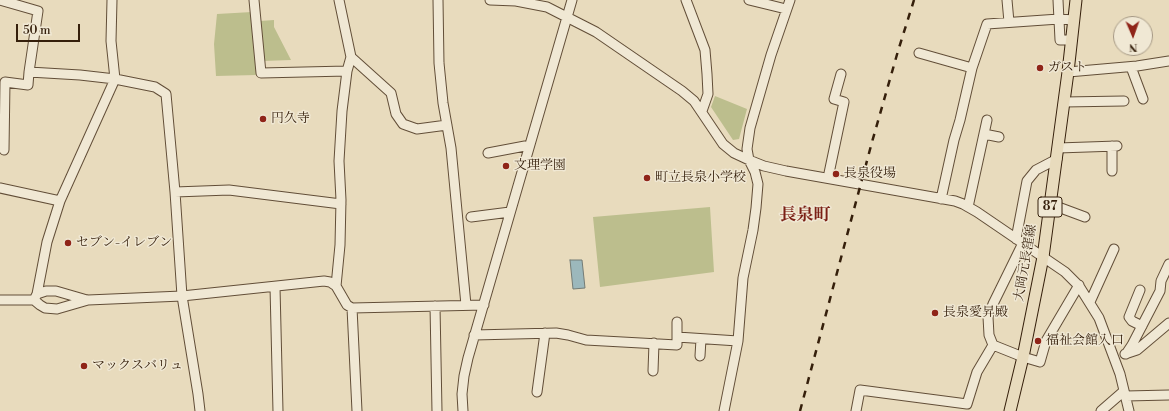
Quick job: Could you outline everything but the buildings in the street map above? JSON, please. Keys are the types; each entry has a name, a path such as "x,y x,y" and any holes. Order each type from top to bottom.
{"main road":[{"name":"大岡元長窪線","path":"1010,411 1023,357 1043,257 1068,72 1076,0"}],"street":[{"path":"0,0 38,11 28,85 5,82 4,150"},
{"path":"112,0 111,41 115,79 60,200 47,242 36,297 40,305 45,308 56,309 88,300 182,296 324,282 330,282 336,286 347,305 352,308 484,305"},
{"path":"254,0 261,73 347,71"},
{"path":"336,286 340,245 341,204 339,161 342,111 350,57 339,0"},
{"path":"438,0 439,63 451,148 466,305"},
{"path":"490,0 516,1 547,7 596,32 682,91 694,101 723,144 734,153 749,160 764,166 964,204 1065,272 1079,285 1099,318 1120,374 1129,411"},
{"path":"463,411 462,394 464,376 474,335 572,0"},
{"path":"686,0 705,50 708,74 708,94 702,111"},
{"path":"749,0 786,9"},
{"path":"724,411 738,341 743,278 753,230 758,184 756,172 749,160 747,149 750,128 790,0"},
{"path":"1007,0 1009,22"},
{"path":"1058,0 1060,40 1072,40"},
{"path":"941,199 972,68 988,24 1060,19 1074,20"},
{"path":"919,53 972,68"},
{"path":"350,57 391,93 396,114 403,124 417,129 447,125"},
{"path":"1068,72 1131,67 1169,61"},
{"path":"1131,67 1143,99"},
{"path":"29,72 115,79 155,87 166,94 175,192 182,296 200,411"},
{"path":"828,178 844,102 834,99 841,74"},
{"path":"1064,102 1124,101"},
{"path":"968,207 987,120"},
{"path":"984,134 999,137"},
{"path":"488,153 525,146"},
{"path":"1058,148 1114,146 1112,172"},
{"path":"1056,159 1036,170 1027,181 1019,241 988,317 988,335 993,345 1040,362 1046,340 1079,285"},
{"path":"0,188 60,200"},
{"path":"175,192 229,190 341,204"},
{"path":"1050,204 1085,217"},
{"path":"470,217 510,212"},
{"path":"1090,302 1114,249"},
{"path":"1126,354 1160,291 1161,281 1169,264"},
{"path":"275,287 278,411"},
{"path":"1140,290 1129,317 1132,321 1142,326"},
{"path":"0,300 36,297 46,291 56,291 88,300"},
{"path":"435,306 437,411"},
{"path":"352,308 357,411"},
{"path":"474,335 545,333 568,335 586,340 677,345 677,322"},
{"path":"1114,358 1137,350 1169,323"},
{"path":"536,392 545,333"},
{"path":"677,337 738,341"},
{"path":"700,356 701,339"},
{"path":"653,371 654,343"},
{"path":"856,411 860,390 967,404 977,372 993,345"},
{"path":"1101,411 1125,393 1169,395"}],"green space":[{"path":"252,12 256,75 216,76 214,44 217,14"},
{"path":"274,20 274,27 291,60 263,61 260,21"},
{"path":"715,96 747,109 739,139 733,140 711,107"},
{"path":"710,207 714,272 600,287 593,217"}],"water":[{"path":"570,260 582,260 585,288 573,289"}],"railway":[{"path":"800,411 872,142 914,0"}],"place":[{"name":"ガスト","path":"1040,68"},
{"name":"円久寺","path":"263,119"},
{"name":"文理学園","path":"506,166"},
{"name":"長泉役場","path":"836,174"},
{"name":"町立長泉小学校","path":"647,178"},
{"name":"セブン-イレブン","path":"68,243"},
{"name":"長泉愛昇殿","path":"935,313"},
{"name":"福祉会館入口","path":"1038,341"},
{"name":"マックスバリュ","path":"84,366"}],"district":[{"name":"長泉町","path":"805,216"}]}
